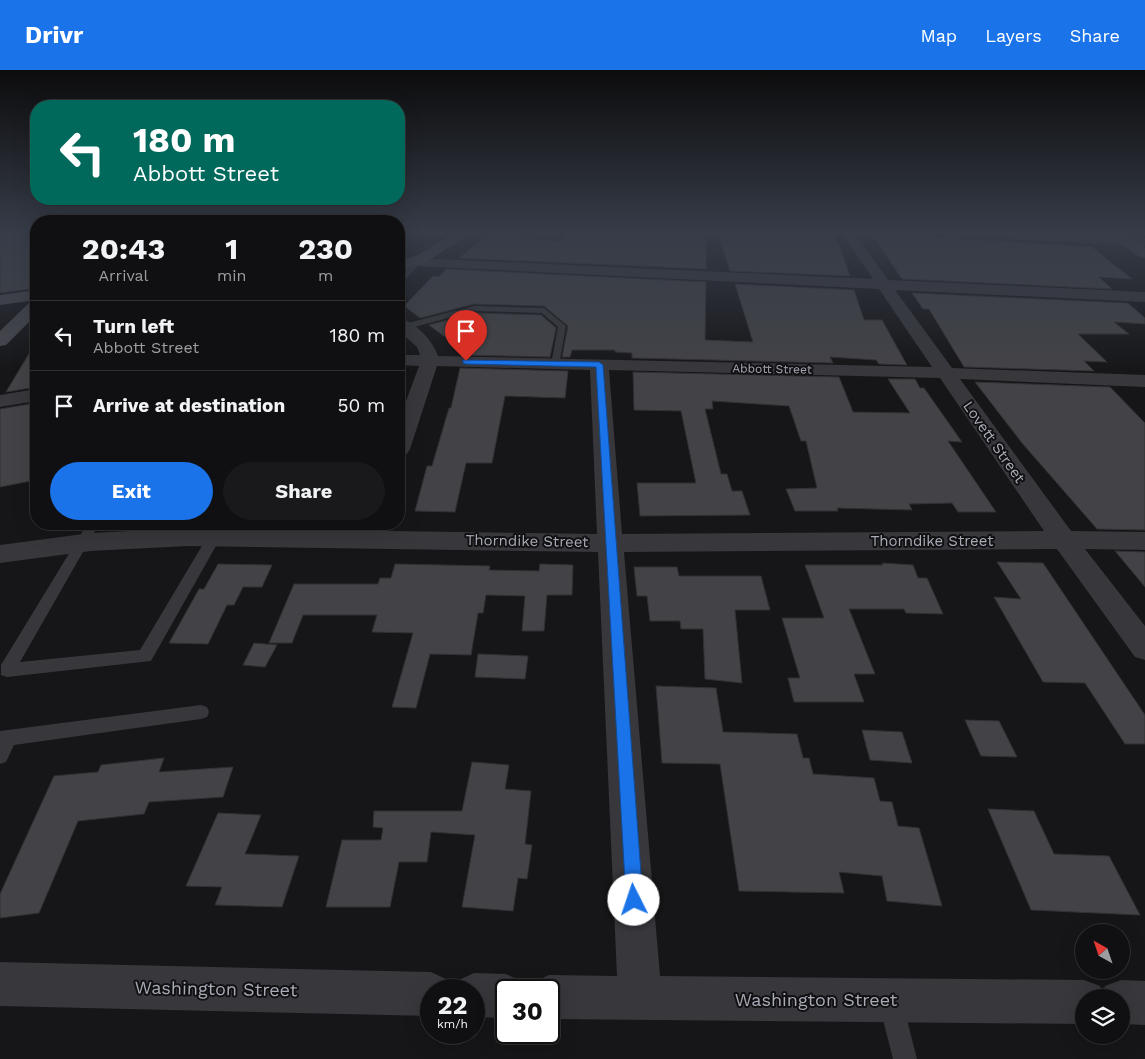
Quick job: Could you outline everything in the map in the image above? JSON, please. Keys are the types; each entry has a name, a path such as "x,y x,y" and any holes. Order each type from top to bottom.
{"street":[{"path":"730,278 1145,296"},
{"name":"Lovett Street","path":"878,278 1064,540 1145,648"},
{"path":"0,300 30,296"},
{"path":"0,341 30,317"},
{"path":"405,328 425,345 429,352 430,360 405,432"},
{"name":"Abbott Street","path":"405,360 945,373 1145,381"},
{"path":"599,365 640,999"},
{"path":"0,401 30,396"},
{"name":"Thorndike Street","path":"0,554 87,533 143,531 214,537 370,531 612,543 1064,540 1145,542"},
{"name":"Washington Street","path":"0,984 420,994"},
{"name":"Washington Street","path":"560,996 640,999 1075,1002"},
{"path":"1130,1002 1145,1003"}],"lane":[{"path":"405,324 474,308 544,311 562,326 556,364"},
{"path":"87,533 7,670 145,656 214,537"},
{"path":"0,756 4,739 201,712"},
{"path":"890,1001 905,1059"}],"building":[{"path":"0,278 30,278 30,289 0,293"},
{"path":"431,278 629,278 706,282 705,340 753,342 735,284 854,290 864,320 882,320 907,365 879,364 876,360 830,357 833,363 632,358 632,353 615,352 615,350 572,350 570,357 562,357 568,326 544,306 474,304 420,318 405,305"},
{"path":"1100,278 1112,289 902,279"},
{"path":"912,293 1128,303 1145,318 1145,324 1114,322 1129,334 1078,334 1107,362 1084,361 1094,371 964,367 929,309 923,309"},
{"path":"474,313 541,315 556,328 550,357 463,355 464,351 429,325"},
{"path":"30,352 30,388 6,392"},
{"path":"460,368 568,371 565,398 505,396 492,463 466,463 455,512 415,511 427,466 432,466 449,408 451,408"},
{"path":"633,372 839,377 853,412 910,413 888,379 915,379 920,388 924,388 962,442 948,441 996,512 958,512 952,503 909,504 912,510 837,508 838,511 795,511 786,489 817,488 806,441 801,441 789,406 712,401 713,409 705,409 721,474 727,474 732,491 742,491 750,515 640,516 637,483 696,483 681,411 634,410"},
{"path":"975,382 1110,387 1145,423 1145,530 1097,529 1022,443"},
{"path":"30,404 30,481 0,487 0,409"},
{"path":"1115,551 1145,552 1145,587"},
{"path":"997,562 1043,563 1145,715 1145,744 1125,744 1085,683 1043,682 994,597 1021,599"},
{"path":"882,563 913,565 918,578 927,578 943,614 906,613 904,609 849,609 875,674 854,674 864,702 794,702 788,678 800,678 782,618 824,618 805,565 883,565"},
{"path":"218,564 272,565 262,587 243,587 234,605 227,605 208,644 169,643 199,589 204,589"},
{"path":"395,564 490,566 489,570 539,571 540,564 573,565 572,595 547,595 544,631 522,631 525,596 486,595 483,613 478,613 471,655 430,654 416,708 392,707 413,633 372,632 377,615 303,615 292,643 269,643 294,584 378,584 380,578 391,578"},
{"path":"634,567 677,567 679,576 761,576 770,610 735,610 742,683 705,679 703,629 681,629 680,621 650,621 647,596 637,596"},
{"path":"254,643 277,645 265,667 243,665"},
{"path":"478,654 528,656 525,679 475,677"},
{"path":"656,686 716,688 723,732 797,734 803,758 809,758 813,774 874,778 880,801 892,802 898,826 919,828 942,906 887,901 882,876 839,872 844,893 739,891 720,764 662,763"},
{"path":"965,720 999,721 1017,757 981,756"},
{"path":"862,730 902,732 912,763 870,760"},
{"path":"164,758 159,772 233,767 223,797 149,802 144,814 78,821 39,913 0,918 0,894 54,776 98,772 101,765"},
{"path":"472,762 509,765 505,789 531,791 525,844 532,845 527,879 518,878 513,911 462,907 475,835 431,832 427,862 399,862 390,907 326,907 342,840 381,840 383,828 373,827 374,811 462,811"},
{"path":"988,809 1034,811 1054,854 1109,856 1140,915 1031,910"},
{"path":"218,813 261,815 245,854 299,856 282,907 215,905 222,887 186,886"}],"route":[{"path":"466,361 599,365 634,900"}]}
